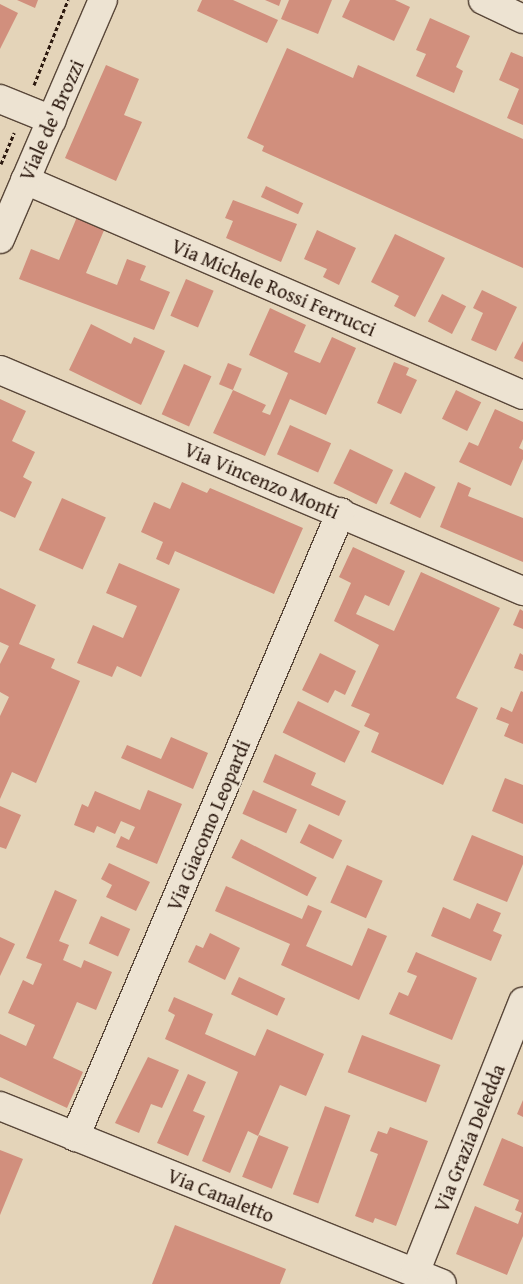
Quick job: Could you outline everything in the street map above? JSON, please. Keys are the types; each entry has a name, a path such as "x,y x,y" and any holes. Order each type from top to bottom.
{"street":[{"name":"Viale de' Brozzi","path":"0,239 103,0"},
{"path":"483,0 523,19"},
{"path":"0,99 52,120"},
{"name":"Via Michele Rossi Ferrucci","path":"25,180 523,395"},
{"name":"Via Vincenzo Monti","path":"0,370 341,512 523,591"},
{"name":"Via Giacomo Leopardi","path":"75,1137 341,512"},
{"name":"Via Grazia Deledda","path":"415,1273 520,1017"},
{"name":"Via Canaletto","path":"0,1106 442,1284"}],"building":[{"path":"17,0 38,0 35,8"},
{"path":"202,0 233,0 278,20 267,43 197,11"},
{"path":"265,0 281,0 279,6"},
{"path":"289,0 332,0 318,34 281,19"},
{"path":"350,0 395,0 410,7 394,41 342,17"},
{"path":"0,4 18,13 0,49"},
{"path":"430,18 470,36 456,67 463,71 454,93 416,76 426,54 416,50"},
{"path":"287,48 353,78 358,65 523,139 523,268 262,151 264,146 247,138"},
{"path":"511,52 523,57 523,125 507,118 519,89 499,80"},
{"path":"106,65 139,79 124,115 142,122 116,181 65,158"},
{"path":"266,186 303,203 298,214 261,197"},
{"path":"233,200 297,224 281,262 226,238 233,221 225,218"},
{"path":"77,217 105,228 86,273 117,285 127,259 146,266 140,280 170,292 154,330 19,279 31,249 59,260"},
{"path":"317,230 356,248 339,285 323,277 327,269 304,259"},
{"path":"395,234 445,258 415,317 394,306 399,296 371,282"},
{"path":"186,279 214,291 198,328 170,316"},
{"path":"482,290 517,307 496,351 471,340 483,313 473,308"},
{"path":"442,294 466,306 452,334 428,322"},
{"path":"270,308 306,325 294,352 320,363 332,337 356,348 326,415 290,399 265,456 213,433 233,390 266,405 262,412 270,415 288,373 249,355"},
{"path":"91,324 131,344 134,337 165,351 141,405 69,370"},
{"path":"523,341 523,362 514,358"},
{"path":"394,362 409,368 406,375 417,380 401,414 377,403"},
{"path":"228,363 242,369 233,390 219,384"},
{"path":"184,364 211,376 189,426 162,414"},
{"path":"456,390 481,402 467,431 442,419"},
{"path":"0,399 26,411 12,441 35,452 23,477 32,482 15,518 0,511"},
{"path":"495,409 523,422 523,439 519,448 523,450 523,459 511,486 459,462 469,442 478,446"},
{"path":"290,425 331,443 318,473 277,454"},
{"path":"350,449 393,470 376,504 333,483"},
{"path":"405,472 436,487 420,518 390,503"},
{"path":"182,482 207,493 210,488 303,528 274,594 175,551 169,565 156,559 163,542 141,532 154,502 170,509"},
{"path":"458,482 471,488 468,496 523,518 523,562 440,527"},
{"path":"62,498 106,518 83,570 39,550"},
{"path":"353,547 405,571 389,606 365,595 356,614 394,631 421,572 500,608 456,698 478,708 443,785 371,752 379,733 364,726 370,714 351,706 379,645 334,621 351,583 339,577"},
{"path":"119,563 180,589 141,677 117,666 112,677 77,663 93,625 123,638 137,606 106,593"},
{"path":"0,588 36,605 19,644 55,659 51,668 80,681 36,783 12,772 0,799 0,716 9,697 0,692 0,664 9,646 0,642"},
{"path":"520,609 523,611 523,629 513,625"},
{"path":"320,653 356,671 345,695 335,690 328,703 302,690"},
{"path":"520,653 523,655 523,671 514,668"},
{"path":"521,691 523,692 523,744 504,736 509,724 496,719 501,707 512,712"},
{"path":"298,701 360,731 345,763 283,732"},
{"path":"171,737 208,753 193,789 121,758 127,745 161,759"},
{"path":"275,754 316,773 311,785 346,801 339,816 263,782"},
{"path":"505,778 523,785 523,824 492,811"},
{"path":"148,790 182,804 157,864 116,847 121,836 129,840 135,827 121,821 115,834 97,826 94,833 74,825 82,804 88,807 95,791 140,810"},
{"path":"253,790 297,810 286,833 242,814"},
{"path":"0,806 21,815 6,849 0,847"},
{"path":"309,824 342,840 333,859 300,843"},
{"path":"472,835 523,856 523,864 507,902 453,880"},
{"path":"241,839 317,878 307,896 231,858"},
{"path":"109,863 150,882 136,911 106,897 112,885 101,879"},
{"path":"347,865 383,881 366,918 330,902"},
{"path":"226,886 302,919 308,905 322,911 306,946 352,966 368,928 387,936 359,1000 281,965 290,944 215,911"},
{"path":"55,890 77,900 59,941 69,945 63,960 81,968 84,960 112,972 96,1010 77,1002 53,1058 83,1072 67,1108 0,1077 0,1034 26,1046 35,1025 8,1013 23,980 33,985 42,964 26,958"},
{"path":"477,903 501,913 493,931 502,935 491,961 431,936 443,907 470,919"},
{"path":"101,916 130,929 118,956 89,943"},
{"path":"210,933 240,948 225,980 188,962 196,945 203,948"},
{"path":"0,937 15,944 0,976"},
{"path":"416,952 477,978 452,1040 389,1014 399,992 408,996 417,976 407,972"},
{"path":"239,977 285,999 277,1016 231,994"},
{"path":"174,997 213,1014 205,1034 255,1056 267,1029 324,1054 306,1096 280,1085 258,1136 248,1131 230,1173 202,1161 238,1072 165,1039 175,1015 168,1011"},
{"path":"362,1035 440,1065 426,1102 348,1072"},
{"path":"148,1057 179,1070 162,1108 151,1104 139,1133 115,1123"},
{"path":"188,1074 206,1082 193,1111 205,1116 188,1156 157,1143"},
{"path":"523,1100 523,1117 517,1114"},
{"path":"325,1106 350,1115 318,1204 293,1194"},
{"path":"390,1127 428,1141 396,1226 375,1218 373,1223 355,1216 378,1154 370,1151 378,1131 387,1134"},
{"path":"259,1135 289,1147 272,1189 242,1177"},
{"path":"502,1138 523,1147 523,1236 507,1275 456,1254 475,1206 518,1224 522,1213 515,1210 519,1200 483,1185"},
{"path":"0,1150 23,1159 0,1215"},
{"path":"175,1225 286,1269 280,1284 152,1284"}]}
